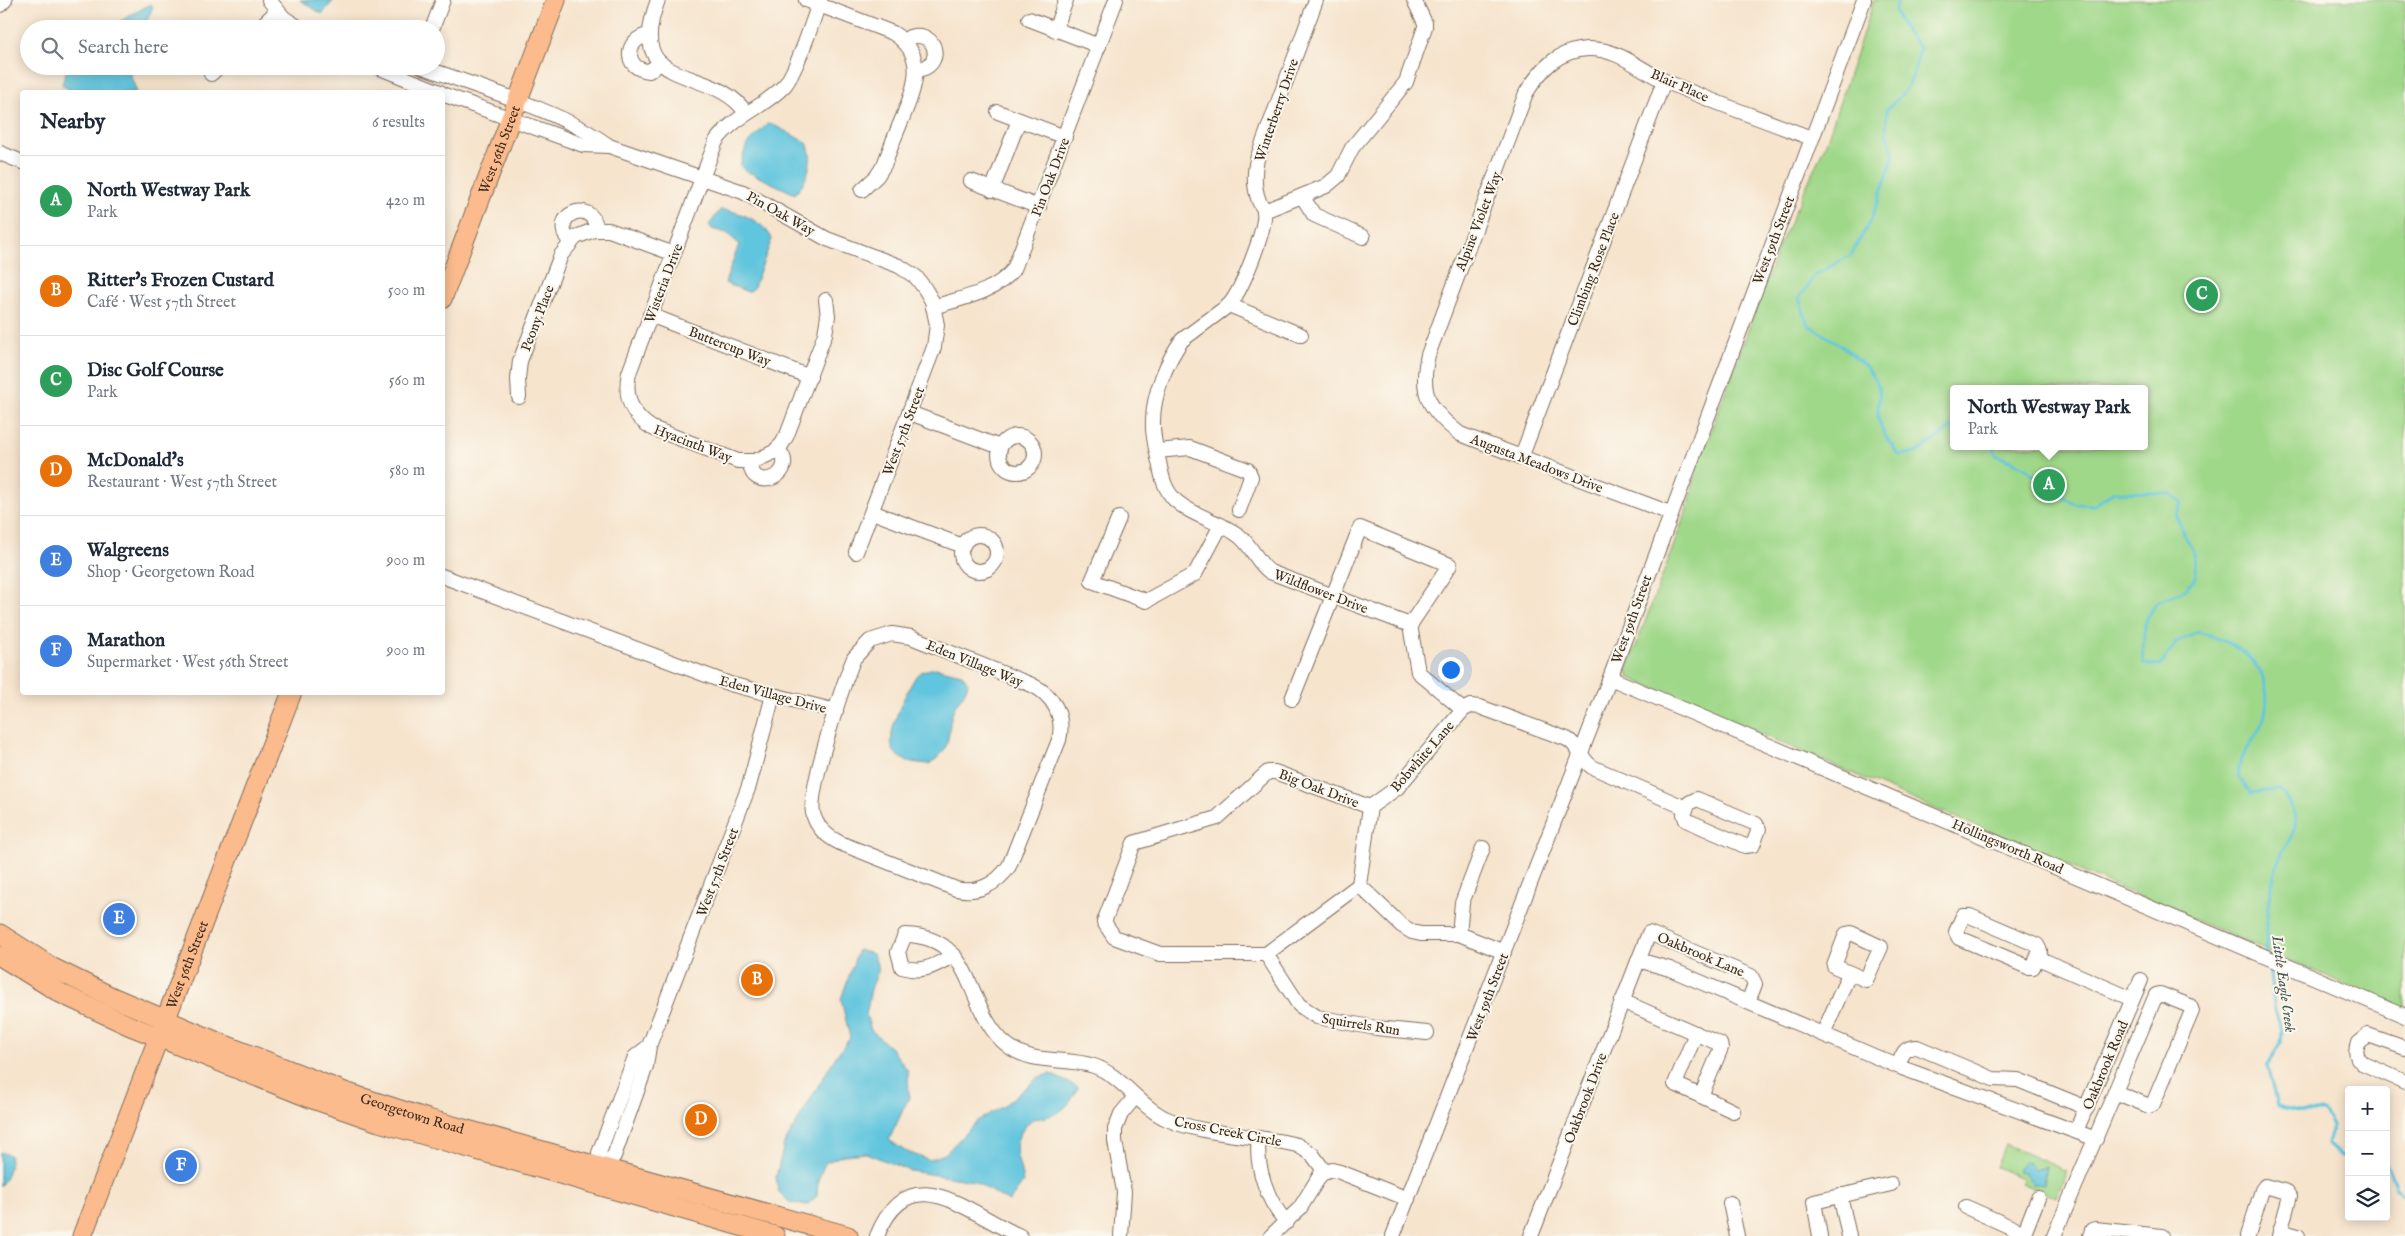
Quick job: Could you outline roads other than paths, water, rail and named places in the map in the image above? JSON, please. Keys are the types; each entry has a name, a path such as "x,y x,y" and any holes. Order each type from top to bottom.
{"main road":[{"name":"West 56th Street","path":"445,291 556,0"},
{"name":"West 56th Street","path":"82,1236 291,695"},
{"name":"Georgetown Road","path":"0,934 69,976 165,1020 345,1092 775,1236"},
{"name":"Georgetown Road","path":"0,956 62,994 158,1038 371,1120 848,1236"}],"street":[{"path":"0,5 5,0"},
{"path":"435,20 443,0"},
{"path":"658,0 650,22 649,35 651,47 662,63 675,73 725,93 738,103 746,114"},
{"path":"1056,30 1066,0"},
{"name":"Pin Oak Drive","path":"933,307 989,289 1007,278 1016,264 1116,0"},
{"name":"Winterberry Drive","path":"1175,351 1183,338 1229,305 1243,282 1263,227 1264,211 1256,187 1256,163 1316,0"},
{"path":"1264,211 1326,186 1337,178 1352,148 1406,82 1425,27 1414,0"},
{"name":"West 59th Street","path":"1393,1236 1610,678 1670,513 1864,0"},
{"path":"815,2 889,32 904,42 912,54 916,70 913,90 884,164 877,176 862,190"},
{"name":"Wisteria Drive","path":"626,391 629,373 650,315 719,136 730,124 780,90 790,79 815,2"},
{"path":"264,20 273,5 290,20"},
{"path":"1029,19 1099,46"},
{"path":"649,35 639,38 632,44 631,59 636,66 644,70 653,70 662,63"},
{"path":"904,42 916,35 929,39 935,49 934,58 925,68 916,70"},
{"name":"Blair Place","path":"1550,62 1568,53 1588,49 1608,52 1625,58 1664,80 1811,138"},
{"name":"Alpine Violet Way","path":"1424,388 1424,370 1428,355 1526,93 1550,62"},
{"name":"Pin Oak Way","path":"390,75 409,87 425,90"},
{"path":"409,87 415,75"},
{"name":"Pin Oak Way","path":"444,75 588,130 609,146"},
{"name":"Climbing Rose Place","path":"1522,458 1664,80"},
{"name":"Pin Oak Way","path":"445,95 583,145 609,146 703,177 754,197 827,238 904,269 922,285 933,307"},
{"path":"998,112 1065,138"},
{"path":"992,190 1019,120"},
{"path":"0,153 20,161"},
{"path":"971,181 1039,207"},
{"path":"1302,196 1314,215 1364,237"},
{"path":"597,230 594,218 588,213 579,211 573,213 564,221 563,226 565,236 570,242 585,233 597,230 618,232 674,254"},
{"name":"Peony Place","path":"518,397 520,361 561,255 570,242"},
{"path":"777,449 784,441 810,377 828,325 826,300"},
{"path":"1229,305 1301,334"},
{"name":"West 57th Street","path":"856,552 910,413 936,338 936,320 933,307"},
{"name":"Buttercup Way","path":"650,315 810,377"},
{"name":"Wildflower Drive","path":"1175,351 1157,393 1153,422 1163,483 1169,494 1181,505 1240,537 1257,561 1270,572 1410,625"},
{"name":"Augusta Meadows Drive","path":"1424,388 1429,402 1437,414 1460,434 1670,513"},
{"name":"Hyacinth Way","path":"626,391 634,412 652,428 731,459 750,462 764,458 777,449 783,458 783,467 777,476 771,479 762,479 754,474 750,462"},
{"path":"910,413 1000,447"},
{"path":"1157,451 1190,448 1248,470 1251,477 1239,510"},
{"path":"872,512 962,546"},
{"path":"1119,518 1092,581 1146,601 1195,574 1221,525"},
{"path":"1292,699 1359,530 1450,565 1410,625 1418,672 1462,710 1470,706 1478,706 1566,739 1575,745 1585,762 1594,768 1686,808"},
{"name":"Eden Village Drive","path":"445,577 730,684 836,711 814,788 813,812 819,825 828,836 840,843 951,887 965,890 980,889 993,883 1009,866 1036,799"},
{"name":"Eden Village Way","path":"836,711 856,654 874,638 892,634 911,637 1032,685 1044,692 1054,703 1060,716 1061,731 1036,799"},
{"name":"Hollingsworth Road","path":"1610,678 2405,1016"},
{"name":"West 57th Street","path":"598,1176 599,1153 635,1057 649,1046 749,786 773,695"},
{"name":"Bobwhite Lane","path":"1370,807 1397,788 1462,710"},
{"name":"Big Oak Drive","path":"1266,954 1160,954 1114,937 1104,922 1134,843 1217,818 1268,772 1275,772 1370,807"},
{"path":"1697,799 1755,824 1759,829 1756,842 1753,845 1745,846 1689,822 1684,817 1686,808 1690,801 1697,799"},
{"path":"1266,954 1359,885 1370,807"},
{"path":"1459,934 1462,903 1483,848"},
{"path":"1359,885 1398,923 1412,932 1421,934 1459,934 1504,952"},
{"path":"1963,916 1968,916 2037,945 2040,951 2038,958 2033,966 2028,967 1960,938 1956,932 1963,916"},
{"name":"Oakbrook Lane","path":"1748,1002 1755,984 1753,977 1651,933 1648,934 1638,960 1670,968 1748,1002 1898,1066 2096,1139"},
{"name":"Squirrels Run","path":"1266,954 1300,1005 1317,1017 1376,1028 1427,1033"},
{"name":"Cross Creek Circle","path":"954,955 963,967 992,1030 1009,1047 1035,1059 1094,1066 1107,1072 1153,1111 1175,1122 1289,1143 1305,1149 1315,1157 1325,1172"},
{"path":"2038,958 2132,999"},
{"name":"Oakbrook Drive","path":"1531,1236 1638,960"},
{"path":"1823,1034 1849,974"},
{"name":"Oakbrook Road","path":"2076,1131 2141,980"},
{"path":"2054,1236 2156,995 2160,994 2191,1007 2192,1011 2153,1104 2149,1106 2115,1092"},
{"path":"1622,1001 1719,1043 1721,1048 1701,1096"},
{"path":"1696,1033 1675,1084 1733,1111"},
{"path":"2405,1048 2368,1035 2358,1043 2356,1051 2362,1064 2405,1082"},
{"path":"1898,1066 1905,1050 1910,1047 1917,1047 1992,1079 2018,1080 2087,1108"},
{"path":"1121,1236 1124,1192 1115,1141 1115,1129 1121,1114 1135,1096"},
{"path":"1259,1138 1258,1164 1276,1209 1287,1222"},
{"path":"1271,1236 1287,1222 1305,1201 1318,1178 1325,1172 1340,1172 1408,1199"},
{"path":"1820,1236 1814,1202 1891,1184"},
{"path":"2248,1236 2262,1190 2266,1186 2287,1192 2290,1196 2280,1234 2298,1236"},
{"path":"877,1236 887,1214 893,1206 905,1198 924,1193 943,1197 1020,1236"},
{"path":"1840,1195 1849,1236"},
{"path":"1966,1207 2024,1234 2038,1198"},
{"path":"1730,1203 1737,1236"},
{"path":"2090,1236 2092,1230 2095,1229 2162,1236"}],"water":[{"path":"300,0 334,0 322,14"},
{"path":"150,4 153,6 148,20 122,20"},
{"path":"65,75 130,75 136,90 72,90 62,84"},
{"path":"767,124 772,124 807,143 810,163 806,177 795,194 744,170 740,165 747,144"},
{"path":"720,210 735,212 750,218 763,227 772,239 753,289 748,292 725,283 739,244 727,233 712,229 709,225"},
{"path":"936,668 962,674 968,683 967,687 953,710 947,742 942,753 929,764 907,761 899,757 892,747 893,727 907,692 916,676 922,671"},
{"path":"858,950 873,954 879,969 871,989 866,1015 871,1030 892,1049 908,1071 909,1097 889,1140 905,1151 929,1160 945,1154 977,1121 1002,1107 1039,1077 1050,1074 1078,1087 1066,1107 1055,1114 1032,1119 1019,1135 1016,1149 1023,1182 1009,1202 974,1181 910,1171 866,1153 843,1155 825,1163 818,1180 817,1196 807,1205 790,1203 778,1191 776,1177 784,1144 836,1056 850,1038 841,999"},
{"path":"0,1152 10,1155 10,1164 0,1186"},
{"path":"2024,1162 2029,1163 2035,1170 2046,1167 2043,1184 2033,1184 2024,1172 2018,1171 2018,1167"}],"waterway":[{"name":"Little Eagle Creek","path":"1898,0 1895,10 1902,26 1920,48 1913,75 1907,88 1887,109 1886,133 1894,155 1872,218 1851,255 1815,275 1799,298 1808,325 1848,351 1874,378 1880,390 1878,418 1885,435 1899,455 1916,453 1950,429"},
{"name":"Little Eagle Creek","path":"1994,450 1996,455 2025,467 2041,484 2075,504 2094,505 2114,492 2169,493 2182,502 2176,516 2194,554 2196,578 2184,590 2156,603 2144,624 2143,664 2161,665 2176,643 2198,632 2229,643 2242,651 2260,672 2265,686 2267,701 2264,719 2241,761 2239,775 2244,785 2252,793 2279,789 2291,806 2295,821 2294,830 2277,865 2271,890 2266,929 2267,953"},
{"name":"Little Eagle Creek","path":"2268,962 2275,1011 2282,1029 2281,1043 2267,1066 2277,1106 2301,1112 2323,1112 2332,1125 2327,1144 2341,1156 2345,1156"},
{"name":"Little Eagle Creek","path":"2390,1173 2396,1189 2405,1197"}],"place":[{"name":"Disc Golf Course","path":"2202,295"},
{"name":"North Westway Park","path":"2049,485"},
{"name":"Walgreens","path":"119,919"},
{"name":"Ritter's Frozen Custard","path":"757,980"},
{"name":"McDonald's","path":"701,1120"},
{"name":"Marathon","path":"181,1166"}]}
